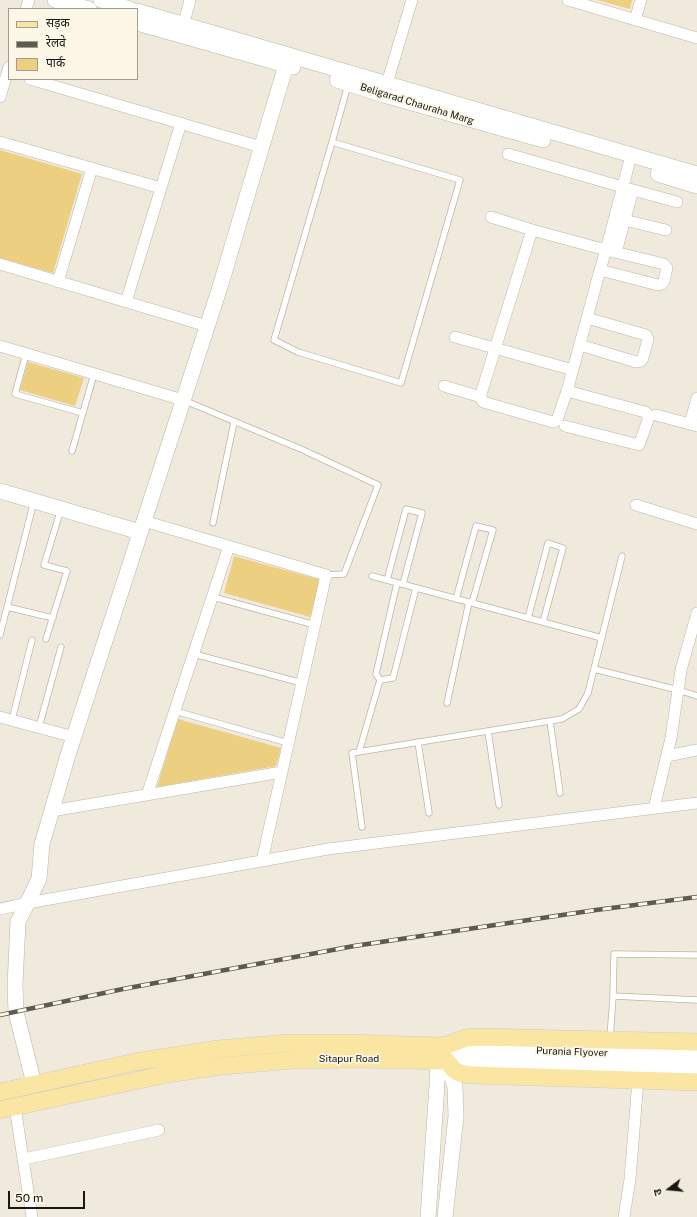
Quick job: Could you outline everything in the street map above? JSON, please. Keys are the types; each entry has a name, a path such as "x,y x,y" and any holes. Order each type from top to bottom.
{"main road":[{"name":"Sitapur Road","path":"8,1109 167,1074 222,1066 294,1060 442,1053 466,1038 610,1039 697,1042"},
{"name":"Sitapur Road","path":"0,1092 135,1062 218,1049 318,1042 442,1053"},
{"path":"442,1053 453,1069 459,1073 471,1075 638,1067 697,1082"}],"street":[{"path":"55,0 88,6"},
{"path":"101,0 127,8"},
{"path":"138,11 182,31 190,0"},
{"path":"34,1084 16,1012 15,985 18,922 39,879 42,844 51,811 207,326 262,147 286,60 385,89 412,0"},
{"path":"568,0 697,38"},
{"path":"635,20 641,0"},
{"name":"Beligarad Chauraha Marg","path":"138,23 182,31 286,60 312,72 349,83 385,89 630,161 697,186"},
{"path":"0,97 6,71"},
{"path":"33,80 262,147"},
{"path":"126,302 181,123"},
{"path":"0,142 161,188"},
{"path":"508,154 677,202"},
{"path":"532,230 481,397 483,402 488,404 553,422 557,420 567,391 600,270 611,251 624,220 630,161 697,174"},
{"path":"58,282 92,168"},
{"path":"611,251 628,188"},
{"path":"491,217 532,230 664,264 667,268 664,281 662,284 656,285 600,270"},
{"path":"624,220 666,230"},
{"path":"0,264 207,326"},
{"path":"580,345 636,362 641,361 643,358 648,338 646,335 587,318"},
{"path":"455,337 573,370"},
{"path":"0,346 183,400"},
{"path":"444,386 481,397"},
{"path":"565,426 639,445 648,420 648,415 645,412 567,391"},
{"path":"656,415 693,425 697,398"},
{"path":"0,491 61,508 229,546 326,575 262,861"},
{"path":"636,505 697,524"},
{"path":"146,795 229,546"},
{"path":"654,808 672,738 681,670 697,612"},
{"path":"0,717 74,737"},
{"path":"667,756 697,750"},
{"path":"51,811 282,772"},
{"path":"0,909 328,849 697,803"},
{"name":"Purania Flyover","path":"442,1053 459,1048 638,1067 697,1068"},
{"path":"428,1217 437,1085 442,1053"},
{"path":"442,1053 456,1087 456,1116 445,1217"},
{"name":"Purania Flyover","path":"638,1067 697,1056"},
{"path":"625,1217 630,1179 638,1067"},
{"path":"8,1109 24,1159 32,1217"},
{"path":"24,1159 159,1130"}],"lane":[{"path":"332,142 460,180 401,383 298,352 274,340 349,83"},
{"path":"26,354 15,394 83,413"},
{"path":"72,451 94,374"},
{"path":"183,400 303,450 378,486 344,574 326,575"},
{"path":"213,523 234,422"},
{"path":"0,635 34,501"},
{"path":"46,640 67,571 44,565 61,508"},
{"path":"360,752 380,680 376,674 400,584 422,513 406,509 387,580"},
{"path":"446,703 471,603 493,530 476,526 456,599"},
{"path":"528,618 548,543 563,548 543,622"},
{"path":"362,827 352,753 562,719 579,709 588,693 622,556"},
{"path":"372,576 602,638"},
{"path":"380,680 393,678 416,588"},
{"path":"213,596 315,625"},
{"path":"7,606 53,618"},
{"path":"12,720 32,640"},
{"path":"39,728 61,647"},
{"path":"194,654 302,683"},
{"path":"594,668 697,696"},
{"path":"175,711 288,743"},
{"path":"550,721 560,793"},
{"path":"488,731 500,805"},
{"path":"418,742 430,813"},
{"path":"610,1039 614,954 697,955"},
{"path":"613,996 697,1000"}],"green space":[{"path":"597,0 632,0 630,9"},
{"path":"0,150 82,174 53,273 0,258"},
{"path":"28,362 84,378 75,406 20,390"},
{"path":"234,556 321,580 310,617 224,593"},
{"path":"178,719 281,748 276,766 157,787"}],"railway":[{"path":"0,1015 123,989 354,946 596,910 697,897"}]}
